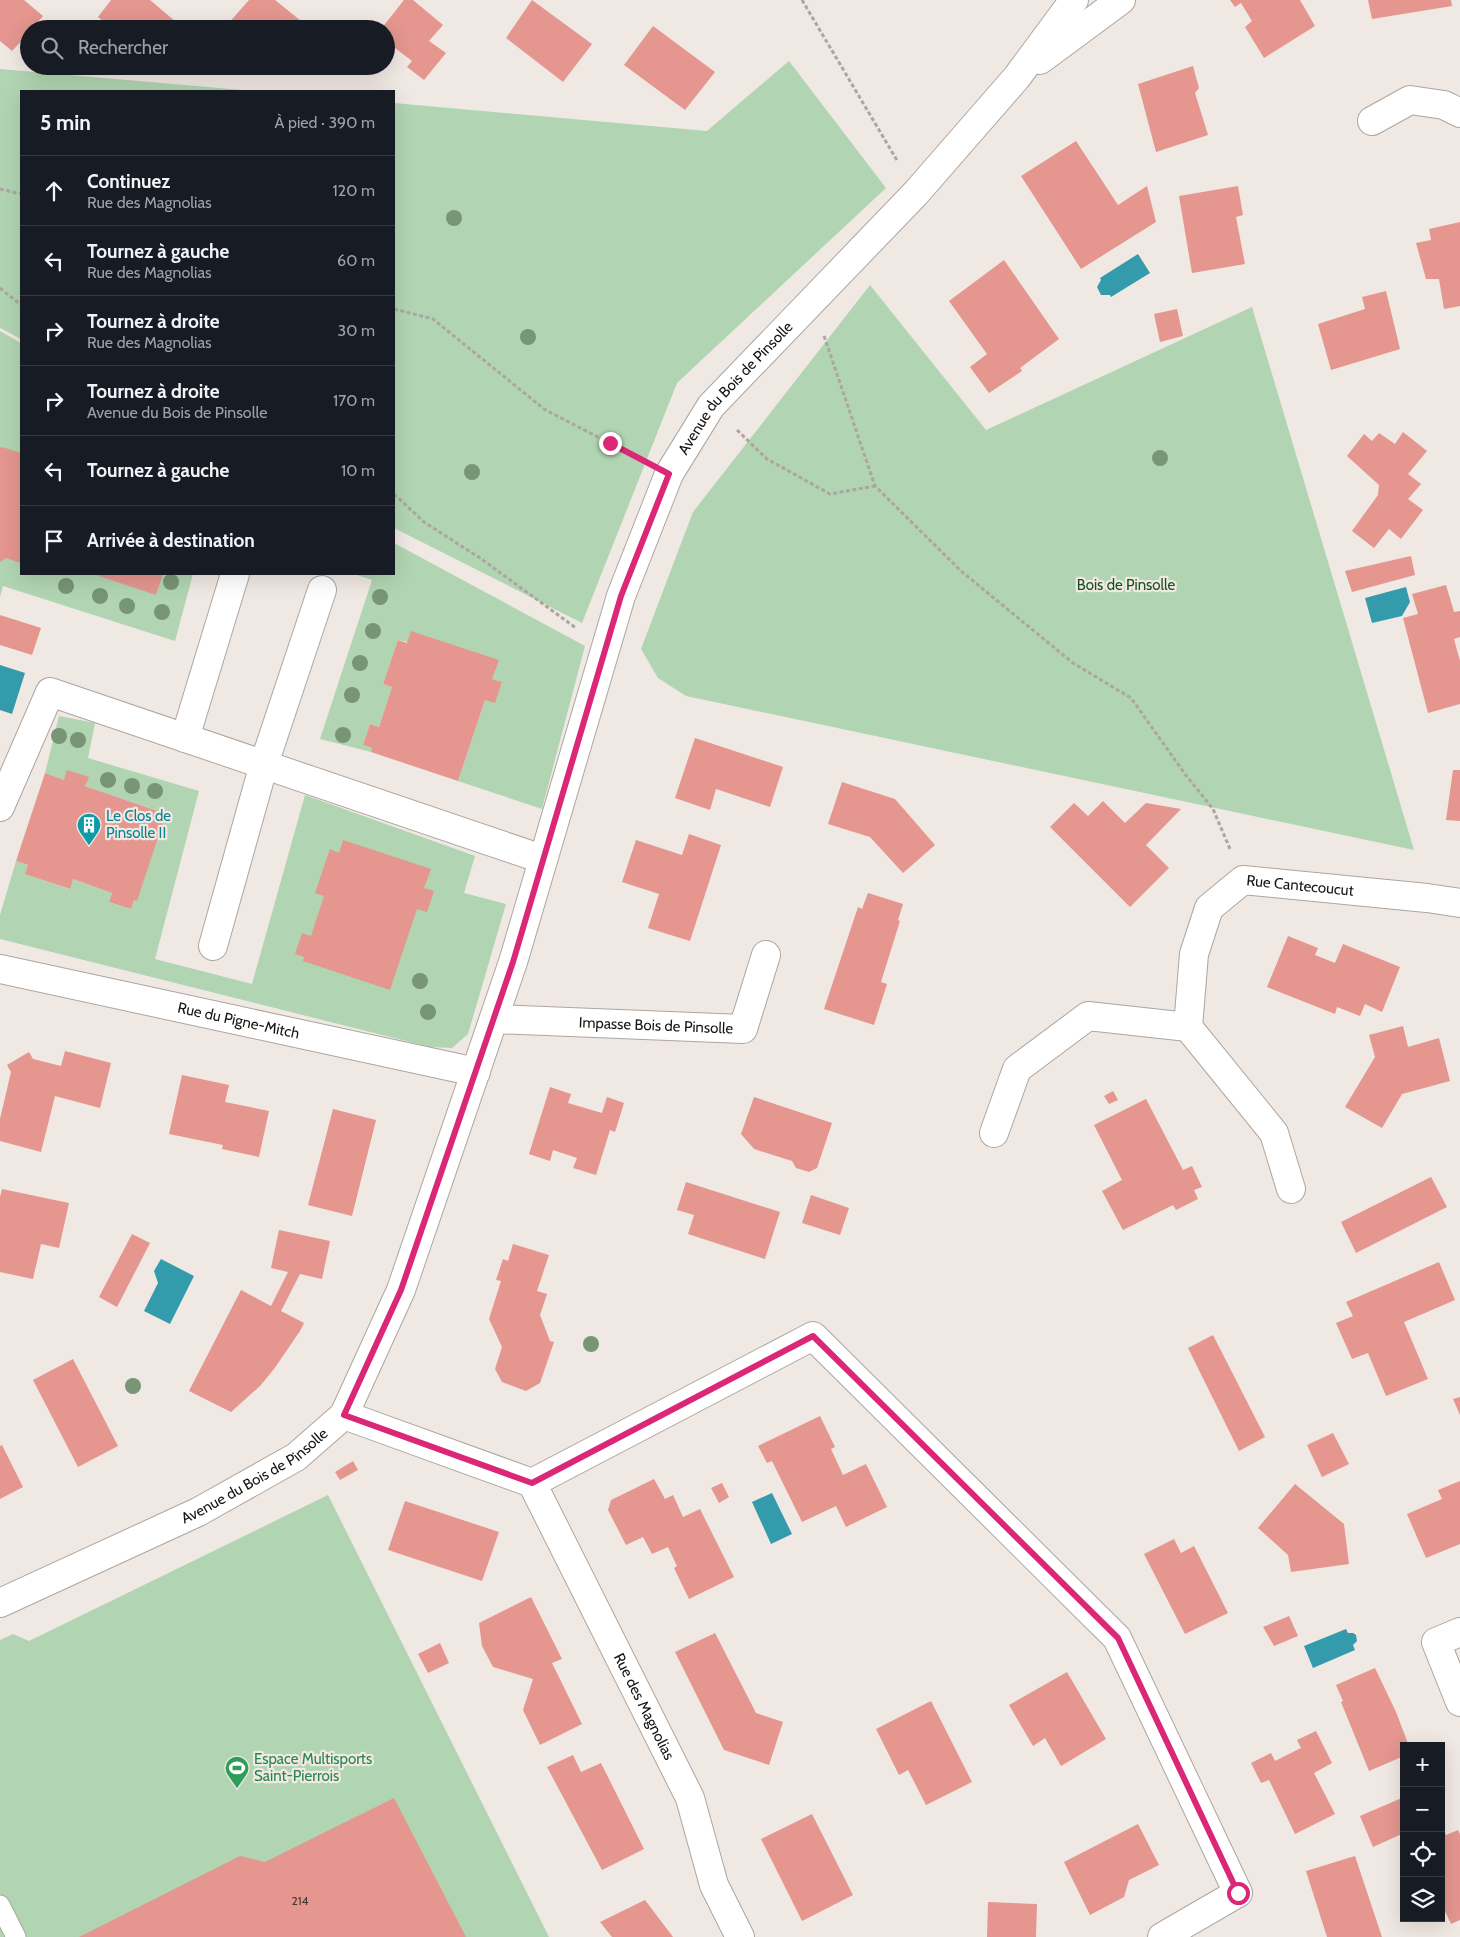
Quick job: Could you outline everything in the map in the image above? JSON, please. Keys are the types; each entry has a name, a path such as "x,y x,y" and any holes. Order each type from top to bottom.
{"street":[{"name":"Avenue du Bois de Pinsolle","path":"0,1603 198,1512 296,1457 344,1415 401,1290 513,962 621,596 669,474 711,406 916,193 1017,77 1074,0"},
{"name":"Avenue du Bois de Pinsolle","path":"1017,77 1120,0"},
{"path":"1372,121 1410,100 1444,105 1460,113"},
{"path":"185,738 235,575"},
{"path":"213,946 264,764 322,590"},
{"path":"0,807 50,692 542,859"},
{"name":"Rue Cantecoucut","path":"1188,1027 1194,954 1208,908 1243,880 1460,903"},
{"name":"Impasse Bois de Pinsolle","path":"494,1020 743,1029 766,955"},
{"name":"Rue du Pigne-Mitch","path":"0,969 476,1072"},
{"path":"994,1134 1017,1069 1088,1016 1188,1027 1274,1134 1291,1189"},
{"path":"344,1415 532,1483 813,1336 1118,1638 1238,1893 1162,1937"},
{"name":"Rue des Magnolias","path":"532,1483 690,1798 714,1885 740,1937"},
{"path":"1460,1632 1436,1642 1460,1702"}],"lane":[{"path":"0,1905 16,1937"}],"path":[{"path":"802,0 916,193"},
{"path":"0,189 20,194"},
{"path":"0,288 20,304"},
{"path":"812,300 875,486 960,571 1073,663 1131,698 1185,774 1213,809 1243,880"},
{"path":"395,309 433,319 544,409 669,474"},
{"path":"711,406 767,460 830,494 875,486"},
{"path":"395,495 424,522 480,558 605,649"}],"green space":[{"path":"789,61 886,188 677,383 582,623 395,529 395,103 707,131"},
{"path":"0,69 20,71 20,75 69,75 242,90 20,90 20,338 0,328"},
{"name":"Bois de Pinsolle","path":"870,285 986,430 1252,307 1414,850 686,696 658,678 641,649 693,512"},
{"path":"0,331 20,342 20,575 193,575 175,641 3,586 0,597"},
{"path":"395,544 585,646 542,809 458,781 485,700 501,682 492,679 498,660 398,640 383,684 392,687 379,727 370,724 363,745 372,748 371,752 320,739 372,580 357,575 395,575"},
{"path":"59,716 95,723 88,758 199,791 155,959 252,984 305,795 475,856 464,893 506,904 468,1034 452,1048 430,1047 0,939 0,915 16,861 28,865 26,874 69,889 73,879 112,893 109,902 131,909 134,900 137,900 166,814 85,786 88,777 64,780 45,773"},
{"name":"Espace Multisports Saint-Pierrois","path":"328,1495 549,1937 0,1937 0,1640 13,1634 29,1641"}],"water":[{"path":"1138,254 1150,273 1111,297 1110,295 1101,295 1097,287 1101,280 1100,278"},
{"path":"1406,587 1410,602 1402,616 1372,623 1365,598"},
{"path":"0,665 25,673 12,714 0,710"},
{"path":"161,1259 194,1276 170,1324 144,1311 158,1283 154,1271"},
{"path":"772,1493 792,1534 771,1544 752,1502"},
{"path":"1346,1629 1348,1633 1356,1635 1357,1641 1353,1645 1355,1650 1313,1668 1304,1646"}],"building":[{"path":"0,0 24,0 43,16 40,20 20,20 20,43 12,51 0,41"},
{"path":"111,0 150,0 174,20 102,20 98,17"},
{"path":"249,0 275,0 300,20 231,20"},
{"path":"404,0 413,0 443,25 429,41 446,53 424,80 407,67 412,61 395,48 395,20 388,20"},
{"path":"532,0 592,44 563,82 506,38"},
{"path":"1230,0 1300,0 1315,26 1264,58 1245,27 1252,21 1241,3 1235,7"},
{"path":"1368,0 1451,0 1452,6 1372,19"},
{"path":"653,26 715,72 685,110 624,65"},
{"path":"1193,66 1199,88 1195,93 1208,135 1156,152 1138,84"},
{"path":"1076,141 1118,205 1147,186 1156,222 1081,269 1021,176"},
{"path":"1238,186 1243,215 1236,217 1245,264 1192,273 1179,196"},
{"path":"1460,222 1460,306 1444,309 1439,279 1426,279 1416,243 1431,240 1429,229"},
{"path":"1004,260 1059,339 1020,368 1022,371 989,393 970,367 987,354 949,301"},
{"path":"1386,291 1400,349 1331,370 1318,324 1365,309 1362,297"},
{"path":"1177,309 1183,336 1160,342 1154,314"},
{"path":"1403,432 1427,451 1408,474 1421,484 1408,499 1423,510 1401,539 1389,529 1374,548 1352,531 1378,495 1379,485 1347,456 1364,434 1372,441 1379,433 1395,444"},
{"path":"0,448 20,453 20,563 6,558 0,562"},
{"path":"1411,556 1415,575 1352,592 1345,571"},
{"path":"96,575 163,575 156,595"},
{"path":"1446,585 1454,612 1460,611 1460,637 1454,639 1460,661 1460,704 1428,713 1403,618 1418,614 1412,594"},
{"path":"0,615 41,628 32,655 0,645"},
{"path":"411,631 499,660 492,679 502,682 495,703 485,700 458,781 371,752 372,748 363,745 370,724 379,727 392,687 383,684 398,640 407,643"},
{"path":"695,738 783,767 770,807 716,789 710,810 675,798"},
{"name":"Le Clos de Pinsolle II","path":"67,770 89,777 85,786 166,814 137,901 134,900 131,909 109,902 112,893 73,879 70,889 25,874 28,865 16,861 45,773 64,780"},
{"path":"1453,770 1460,770 1460,821 1446,820"},
{"path":"842,782 895,799 935,845 903,873 870,837 828,824"},
{"path":"1103,801 1125,823 1146,803 1181,809 1146,845 1169,868 1130,907 1050,827 1074,803 1088,816"},
{"path":"689,834 721,845 690,941 648,928 659,894 622,882 636,840 682,855"},
{"path":"343,840 431,869 424,888 434,891 427,912 417,909 390,990 303,961 304,957 295,954 302,933 311,936 324,896 315,893 330,849 339,853"},
{"path":"868,893 903,904 898,920 900,921 881,982 887,984 874,1025 824,1009 858,907 862,909"},
{"path":"1288,936 1318,948 1315,955 1335,963 1343,944 1400,967 1382,1012 1365,1004 1360,1016 1337,1007 1335,1014 1267,987"},
{"path":"1403,1026 1408,1047 1439,1038 1450,1081 1402,1094 1382,1128 1345,1107 1375,1057 1369,1035"},
{"path":"65,1051 111,1063 100,1108 55,1096 41,1152 0,1141 0,1119 11,1072 7,1065 29,1052 33,1059 61,1066"},
{"path":"182,1075 229,1085 225,1102 269,1111 259,1157 222,1149 223,1145 169,1134"},
{"path":"550,1087 571,1094 568,1103 602,1113 607,1097 624,1103 615,1132 610,1130 596,1175 573,1168 577,1158 553,1150 550,1161 529,1154"},
{"path":"1113,1091 1118,1100 1109,1104 1104,1096"},
{"path":"754,1097 832,1123 817,1168 809,1172 796,1168 792,1161 754,1149 741,1134"},
{"path":"1146,1099 1183,1170 1192,1166 1202,1187 1194,1190 1198,1199 1176,1210 1173,1205 1123,1230 1102,1191 1122,1180 1094,1125"},
{"path":"333,1109 376,1120 352,1216 308,1205"},
{"path":"1431,1177 1447,1207 1356,1253 1341,1222"},
{"path":"686,1182 780,1212 765,1259 688,1234 694,1215 677,1210"},
{"path":"2,1189 69,1203 59,1248 41,1244 33,1279 0,1272 0,1197"},
{"path":"811,1195 849,1208 840,1235 802,1223"},
{"path":"279,1230 330,1241 322,1279 300,1274 281,1311 304,1323 300,1331 260,1386 231,1412 189,1391 241,1290 271,1306 288,1272 271,1268"},
{"path":"132,1234 150,1243 117,1307 99,1297"},
{"path":"513,1244 549,1255 537,1291 547,1294 540,1315 550,1341 554,1342 540,1383 526,1391 502,1382 495,1369 502,1347 489,1319 501,1281 496,1280 503,1259 508,1261"},
{"path":"1439,1262 1455,1300 1404,1322 1428,1379 1386,1396 1368,1353 1352,1359 1336,1323 1353,1316 1346,1302"},
{"path":"1213,1335 1265,1437 1239,1451 1188,1348"},
{"path":"73,1359 118,1446 78,1467 33,1380"},
{"path":"1460,1397 1460,1415 1453,1399"},
{"path":"820,1416 835,1447 831,1449 843,1475 866,1464 887,1507 846,1527 836,1506 802,1522 772,1461 767,1463 758,1446"},
{"path":"1333,1433 1349,1464 1322,1477 1307,1445"},
{"path":"2,1445 23,1487 0,1499 0,1446"},
{"path":"353,1461 358,1470 340,1480 335,1472"},
{"path":"654,1479 665,1499 673,1495 683,1517 700,1509 734,1577 689,1599 674,1568 677,1566 668,1547 652,1554 643,1537 626,1545 608,1510 611,1500"},
{"path":"1460,1481 1460,1544 1426,1558 1407,1514 1442,1499 1438,1490"},
{"path":"722,1483 729,1497 719,1503 711,1488"},
{"path":"1295,1484 1344,1524 1349,1564 1291,1572 1288,1555 1258,1528"},
{"path":"405,1501 499,1532 482,1581 388,1550"},
{"path":"1174,1539 1181,1553 1194,1546 1228,1613 1185,1634 1144,1554"},
{"path":"531,1597 562,1659 552,1663 582,1724 540,1745 523,1710 533,1679 493,1667 482,1646 479,1623"},
{"path":"1289,1616 1298,1636 1274,1646 1263,1627"},
{"path":"715,1633 756,1713 783,1722 769,1765 724,1750 675,1652"},
{"path":"440,1643 449,1663 428,1673 418,1654"},
{"path":"1375,1668 1396,1712 1407,1742 1400,1742 1400,1758 1369,1771 1336,1685"},
{"path":"1067,1672 1106,1739 1061,1766 1045,1738 1033,1746 1009,1705"},
{"path":"931,1701 972,1782 926,1805 908,1770 899,1775 876,1729"},
{"path":"1316,1731 1332,1763 1314,1773 1335,1814 1295,1834 1269,1780 1261,1783 1251,1763 1271,1753 1275,1761 1301,1748 1297,1740"},
{"path":"573,1755 581,1772 601,1763 644,1849 602,1870 547,1767"},
{"path":"394,1798 466,1937 79,1937 240,1856 265,1862"},
{"path":"1400,1799 1400,1835 1373,1847 1360,1816"},
{"path":"812,1814 853,1895 802,1921 761,1839"},
{"path":"1138,1824 1159,1865 1129,1880 1124,1897 1090,1915 1064,1862"},
{"path":"1458,1830 1460,1834 1460,1920 1451,1924 1445,1911 1445,1833 1446,1835"},
{"path":"1355,1856 1382,1937 1327,1937 1306,1871"},
{"path":"645,1900 673,1937 612,1937 600,1922"},
{"path":"988,1902 1037,1904 1036,1937 987,1937"}],"place":[{"name":"Le Clos de Pinsolle II","path":"89,846"},
{"name":"Espace Multisports Saint-Pierrois","path":"237,1789"}],"route":[{"path":"610,443 669,474 621,596 513,962 401,1290 344,1415 532,1483 813,1336 1118,1638 1238,1893"}]}
